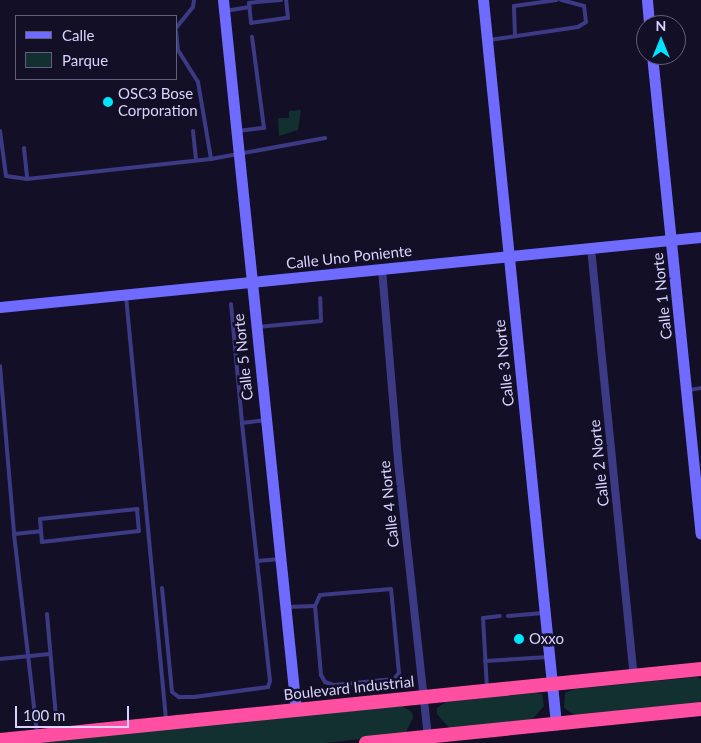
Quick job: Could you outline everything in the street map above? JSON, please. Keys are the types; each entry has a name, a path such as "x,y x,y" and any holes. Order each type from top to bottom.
{"highway":[{"name":"Boulevard Industrial","path":"0,740 701,669"},
{"path":"366,743 428,737 477,737 556,724 701,709"}],"street":[{"name":"Calle 3 Norte","path":"483,0 556,724"},
{"path":"647,0 648,15"},
{"name":"Calle 5 Norte","path":"224,5 250,282 296,710"},
{"name":"Calle 1 Norte","path":"653,65 687,390 696,444 701,534"},
{"name":"Calle Uno Poniente","path":"0,307 701,237"},
{"name":"Calle 2 Norte","path":"591,248 634,676"},
{"name":"Calle 4 Norte","path":"382,269 398,461 428,737"}],"lane":[{"path":"178,27 193,7 194,0"},
{"path":"281,0 249,3 252,23 288,18 286,0"},
{"path":"487,40 515,36 578,27 586,22 584,6 559,0 514,6 515,36"},
{"path":"224,5 250,7"},
{"path":"236,131 264,128 252,38"},
{"path":"178,50 198,82 211,159"},
{"path":"0,131 4,170 13,178 27,179 211,159 325,138"},
{"path":"193,131 196,160"},
{"path":"24,148 27,179"},
{"path":"125,294 166,723"},
{"path":"255,327 321,322 320,298"},
{"path":"162,588 172,692 179,697 265,690 270,681 231,304"},
{"path":"0,366 14,534 38,736"},
{"path":"687,390 701,388"},
{"path":"242,422 265,420"},
{"path":"137,509 139,531 42,542 41,531 40,519 137,509"},
{"path":"14,534 41,531"},
{"path":"257,561 280,559"},
{"path":"391,589 399,673 394,679 334,685 325,682 321,675 316,606 320,594 391,589"},
{"path":"285,607 316,606"},
{"path":"508,616 545,613"},
{"path":"47,614 56,716"},
{"path":"487,691 483,618 500,616"},
{"path":"0,659 50,654"},
{"path":"485,661 549,657"}],"green space":[{"path":"301,110 298,130 279,136 278,118 289,118 289,111"},
{"path":"697,677 701,679 701,700 697,704 577,717 564,708 565,693 575,689"},
{"path":"535,693 542,694 544,706 531,721 450,729 437,714 437,708 446,702"},
{"path":"402,706 412,712 413,718 405,734 326,743 23,743"}],"place":[{"name":"OSC3 Bose Corporation","path":"108,102"},
{"name":"Oxxo","path":"519,639"}]}
